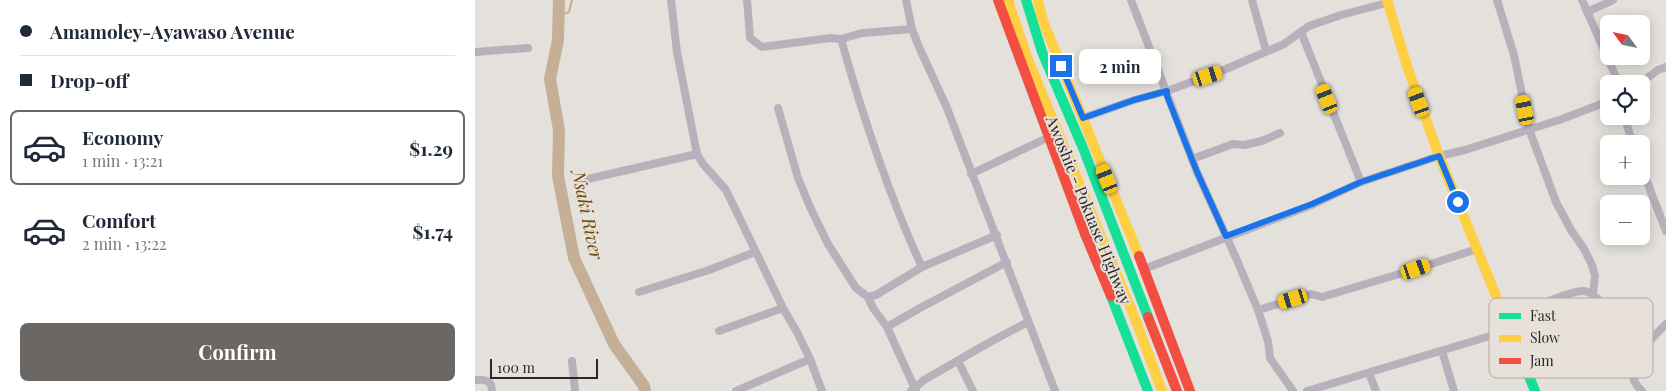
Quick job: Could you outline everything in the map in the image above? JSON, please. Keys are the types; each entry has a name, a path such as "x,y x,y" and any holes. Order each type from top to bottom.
{"street":[{"path":"671,0 677,52 697,154 703,164 726,190 755,252 810,359 822,391"},
{"path":"747,0 750,38 762,47 829,38 841,39 862,33 912,29"},
{"path":"906,0 912,29 947,108 1055,391"},
{"path":"998,0 1085,234 1148,391"},
{"name":"Awoshie - Pokuase Highway","path":"1008,0 1021,41 1162,391"},
{"name":"Awoshie - Pokuase Highway","path":"1026,0 1042,52 1083,148 1177,391"},
{"path":"1038,0 1043,21 1144,269 1190,391"},
{"path":"1131,0 1192,159 1257,310 1268,341 1270,358 1293,391"},
{"path":"1251,0 1265,51"},
{"path":"1497,0 1513,55 1529,129 1555,202 1592,265 1595,276 1593,294"},
{"path":"1582,0 1615,75"},
{"path":"1587,12 1613,0"},
{"path":"1083,118 1219,72 1283,44 1309,26 1387,1 1407,66 1439,156 1497,298"},
{"path":"1301,32 1361,182"},
{"path":"841,39 872,141 895,205 922,266"},
{"path":"475,52 528,48"},
{"path":"1650,76 1666,67"},
{"path":"1144,269 1312,204 1361,182 1600,105"},
{"path":"777,108 798,178 810,207 833,252 857,288 868,297 873,308 887,327 914,390 924,380 1029,322"},
{"path":"1192,159 1233,144 1244,145 1262,141 1280,133"},
{"path":"971,174 1049,137"},
{"path":"579,181 697,154"},
{"path":"1648,185 1666,231"},
{"path":"1085,234 1087,204"},
{"path":"868,297 876,295 922,266 997,235"},
{"path":"1257,310 1311,294 1322,297 1477,249"},
{"path":"639,292 709,270 755,252"},
{"path":"887,327 1007,262"},
{"path":"1559,298 1585,291 1598,298"},
{"path":"719,331 783,308"},
{"path":"1653,338 1666,324"},
{"path":"1307,391 1489,336"},
{"path":"1442,351 1454,391"},
{"path":"736,391 810,359"},
{"path":"958,360 973,391"},
{"path":"572,361 575,391"},
{"path":"1369,373 1376,391"},
{"path":"1530,378 1535,391"},
{"path":"1634,378 1634,382 1642,391"},
{"path":"475,380 486,380 490,383 493,391"}],"waterway":[{"name":"Nsaki River","path":"559,0 558,40 550,79 559,130 558,176 574,258 614,344 644,386 645,391"},
{"path":"559,16 569,12 572,0"}],"traffic: fast":[{"path":"1026,0 1042,52 1083,148 1148,317"},
{"path":"1111,296 1148,391"},
{"path":"1530,378 1535,391"}],"traffic: slow":[{"path":"1008,0 1027,57 1136,321 1162,391"},
{"path":"1038,0 1043,21 1139,256"},
{"path":"1387,0 1407,66 1439,156 1497,298"},
{"path":"1085,234 1086,209"}],"traffic: jam":[{"path":"998,0 1085,234 1111,296"},
{"path":"1139,256 1190,391"},
{"path":"1148,317 1177,391"}],"route":[{"path":"1061,66 1083,118 1134,100 1167,91 1167,96 1197,172 1226,236 1312,204 1361,182 1439,156 1458,202"}]}
